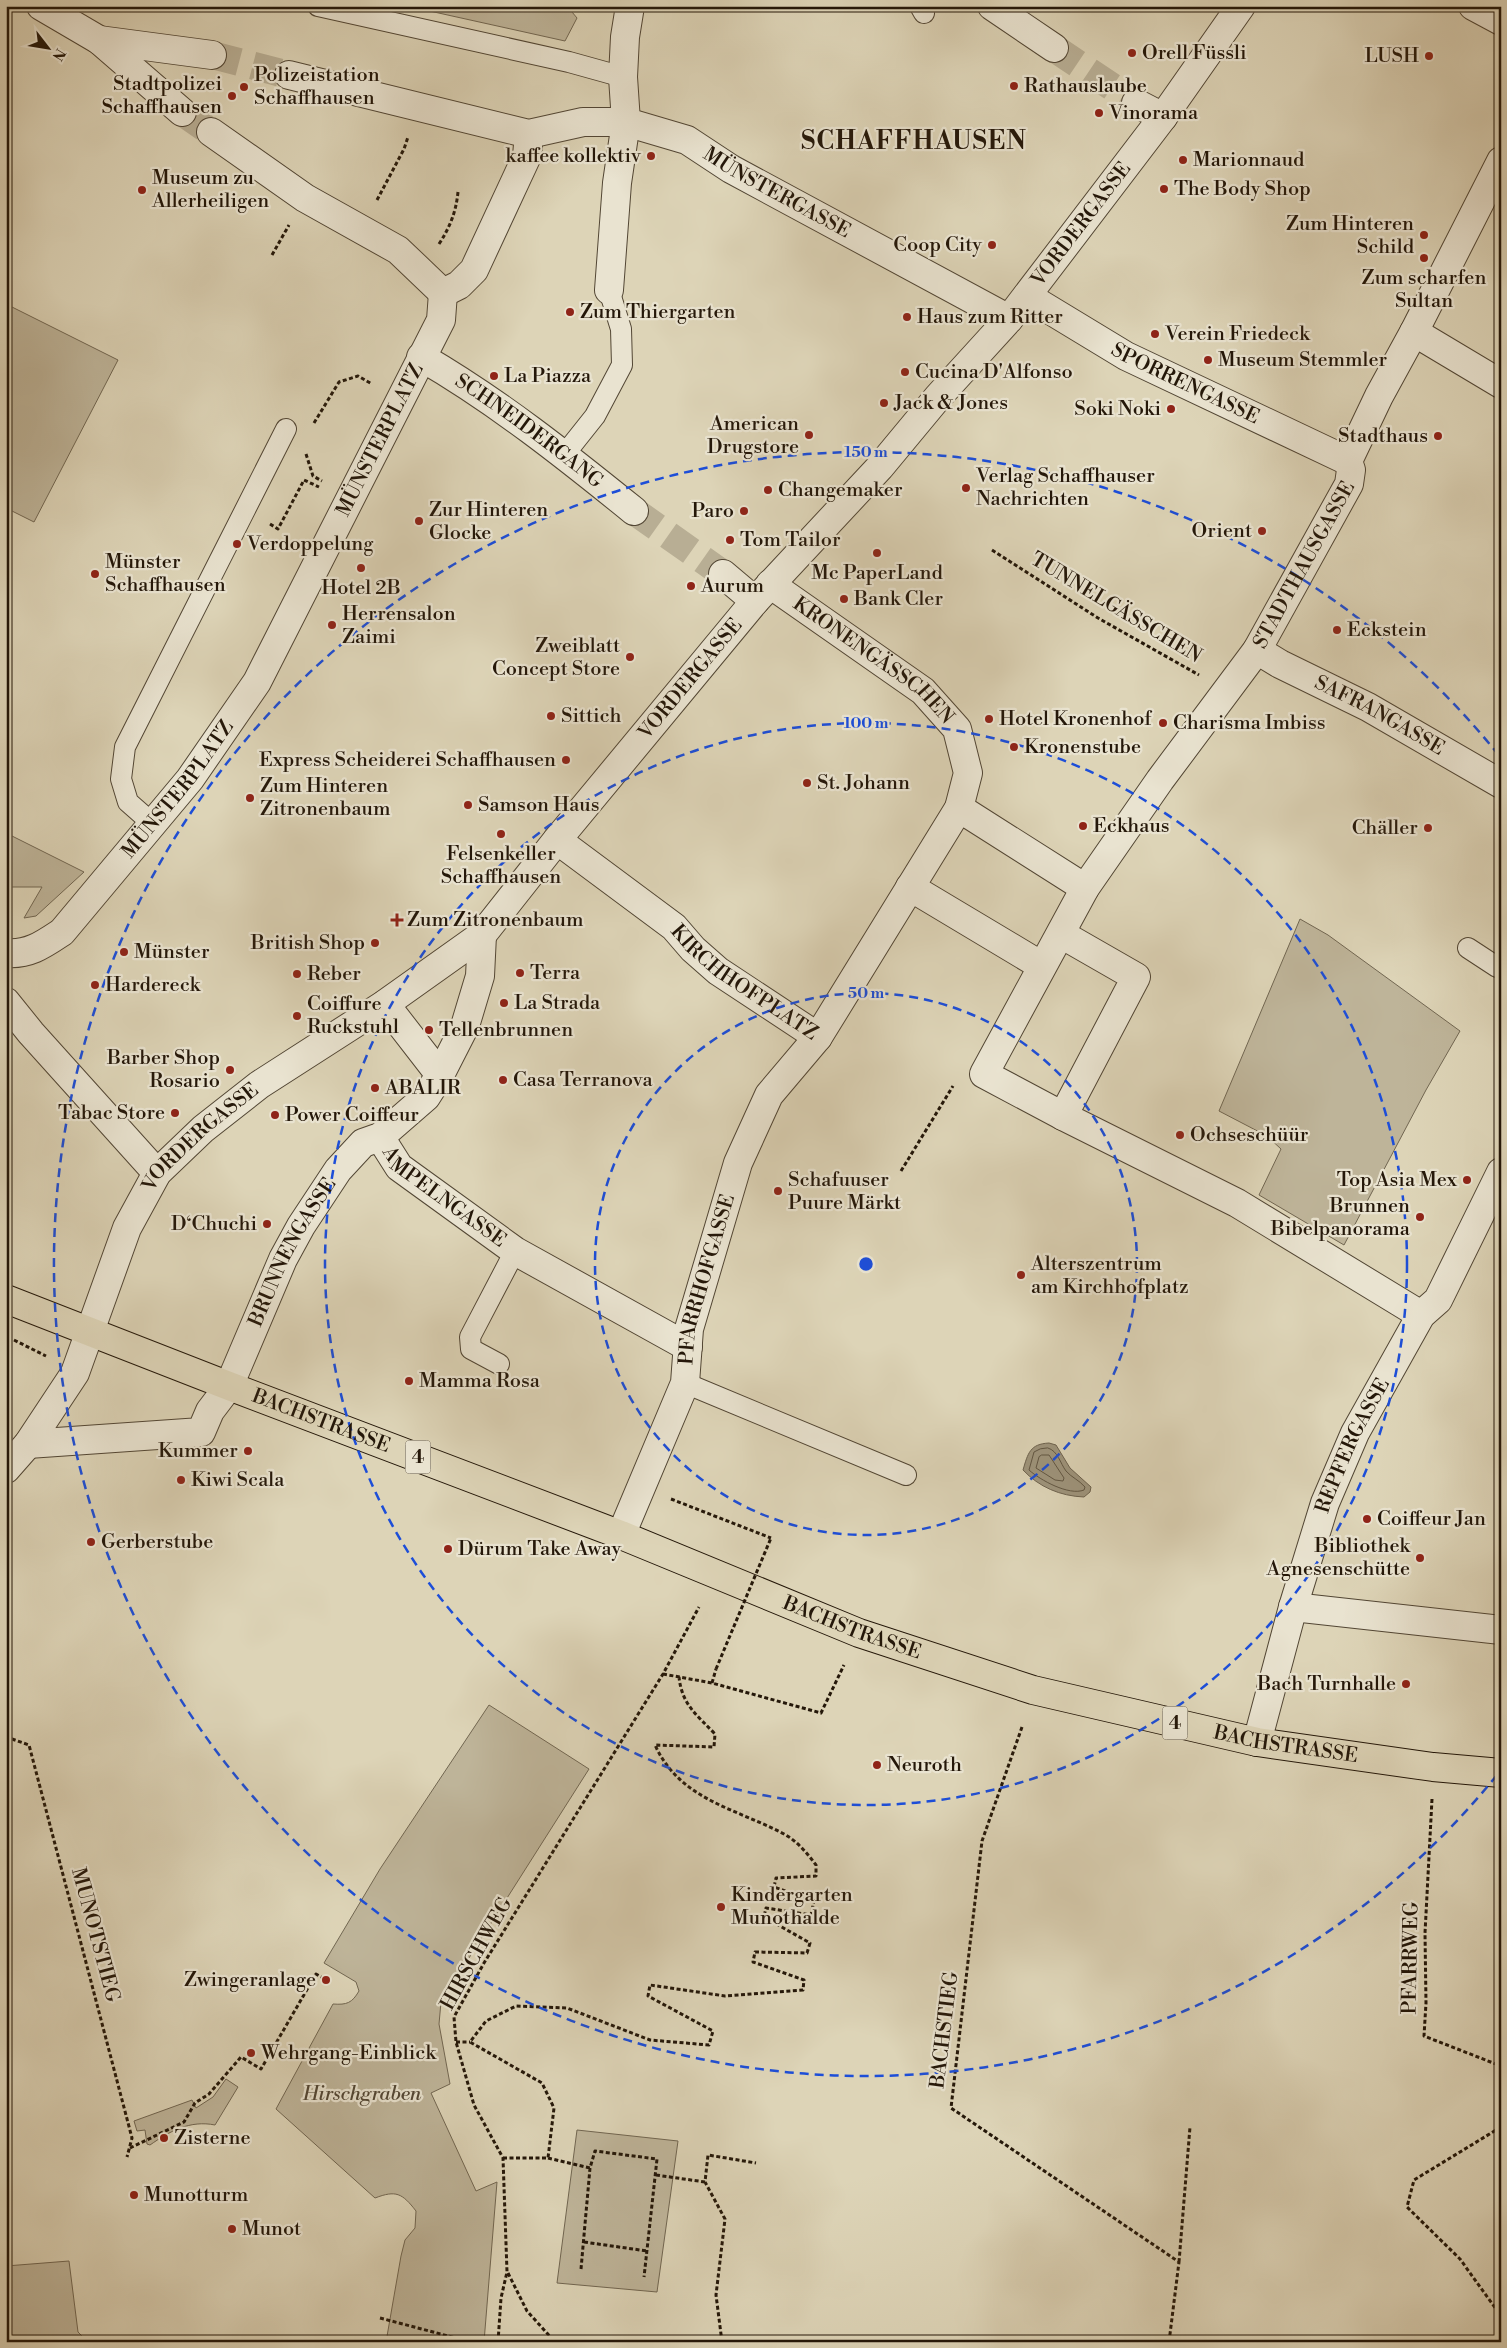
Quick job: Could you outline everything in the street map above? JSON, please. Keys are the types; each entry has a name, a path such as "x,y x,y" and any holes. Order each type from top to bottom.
{"main road":[{"name":"BACHSTRASSE","path":"6,1299 621,1535 859,1632 1032,1690 1257,1742 1433,1767 1501,1773"}],"street":[{"path":"41,6 99,40 182,112"},
{"path":"609,290 617,182 626,122 623,77 625,37 630,6"},
{"path":"992,6 1054,48"},
{"name":"VORDERGASSE","path":"6,1469 28,1444 75,1373 128,1228 157,1173 203,1129 259,1085 385,1004 482,935 557,840 762,592 880,467 938,397 1009,319 1163,117 1241,6"},
{"path":"1474,6 1501,21"},
{"path":"99,40 212,55"},
{"path":"211,132 305,198 398,250 443,293 458,285 474,270 526,156 529,134 289,75"},
{"path":"1136,103 1163,117"},
{"name":"MÜNSTERGASSE","path":"529,134 583,122 626,122 688,140 731,169 1009,319"},
{"name":"STADTHAUSGASSE","path":"1086,888 1160,780 1225,690 1257,650 1349,484 1351,470 1348,461 1379,396 1414,332 1501,161"},
{"name":"MÜNSTERPLATZ","path":"6,953 18,954 36,948 62,932 190,779 257,682 441,320 443,293"},
{"name":"SPORRENGASSE","path":"1027,296 1126,356 1348,461"},
{"path":"1414,332 1501,384"},
{"name":"SCHNEIDERGANG","path":"421,357 466,383 564,455 634,512"},
{"path":"723,574 762,592"},
{"name":"KRONENGÄSSCHEN","path":"762,592 923,691 956,728 968,773 959,808"},
{"name":"SAFRANGASSE","path":"1257,650 1280,664 1368,707 1501,784"},
{"path":"959,808 1086,888 984,1074 1063,1116 1237,1203 1421,1316"},
{"name":"KIRCHHOFPLATZ","path":"557,840 674,927 693,949 718,971 818,1037 959,808"},
{"path":"910,887 1042,966"},
{"path":"1061,934 1136,977 1063,1116"},
{"path":"380,1137 426,1097 440,1075 465,1026 480,976 482,935"},
{"path":"6,1002 31,1033 157,1173"},
{"path":"385,1004 440,1075"},
{"name":"PFARRHOFGASSE","path":"621,1535 685,1383 689,1329 738,1163 769,1095 818,1037"},
{"name":"AMPELNGASSE","path":"380,1137 399,1168 515,1251 688,1347"},
{"name":"BRUNNENGASSE","path":"229,1386 283,1259 301,1226 338,1170 363,1143 380,1137"},
{"name":"REPFERGASSE","path":"1257,1742 1294,1606 1325,1503 1355,1433 1421,1316 1438,1300 1501,1172"},
{"name":"BACHSTRASSE","path":"28,1444 201,1432 210,1411 229,1386"},
{"path":"1294,1606 1501,1630"}],"lane":[{"path":"318,6 569,62 623,77"},
{"path":"564,455 595,416 622,365 621,329 609,290"},
{"path":"153,824 128,802 120,779 125,747 286,429"},
{"path":"1468,948 1497,967 1501,966"},
{"name":"AMPELNGASSE","path":"499,1364 471,1349 470,1337 515,1251"},
{"path":"685,1383 906,1475"}],"path":[{"path":"361,230 404,149 409,134"},
{"path":"416,267 436,250 449,228 456,208 458,192"},
{"path":"272,255 292,220"},
{"path":"326,407 339,382"},
{"path":"313,476 325,483"},
{"path":"245,510 278,529 304,480 348,504"},
{"name":"TUNNELGÄSSCHEN","path":"992,550 1098,618 1225,690"},
{"path":"901,1171 956,1082 984,1074"},
{"path":"6,1336 75,1373"},
{"path":"688,1504 771,1538 716,1669 712,1683"},
{"name":"HIRSCHWEG","path":"498,2342 501,2298 507,2272 503,2158 474,2105 456,2042 454,2017 484,1963 663,1674 696,1616 699,1607"},
{"path":"663,1674 712,1683 821,1713 844,1665"},
{"path":"470,2042 486,2020 516,2006 567,2008 650,2040 709,2045 713,2032 648,1996 650,1985 725,1996 803,1990 804,1980 753,1962 755,1952 807,1953 810,1943 764,1918 766,1908 811,1915 814,1901 774,1886 776,1878 816,1876 816,1865 802,1848 784,1834 710,1802 679,1779 663,1762 655,1745 714,1747 715,1734 686,1703 680,1690 679,1677"},
{"name":"BACHSTIEG","path":"1022,1727 982,1842 951,2108 1179,2262"},
{"name":"MUNOTSTIEG","path":"6,1742 12,1739 29,1745 132,2138 127,2157"},
{"name":"PFARRWEG","path":"1432,1798 1425,1933 1426,2002 1424,2036 1501,2066"},
{"path":"130,2148 184,2122 195,2103 209,2094 241,2057 261,2069 316,1974 326,1980"},
{"path":"456,2042 470,2042 542,2083 554,2108 548,2158"},
{"path":"1169,2342 1179,2262 1190,2127"},
{"path":"1501,2127 1414,2180 1407,2207 1460,2259 1501,2316"},
{"path":"581,2269 590,2168 595,2151 657,2158 644,2277"},
{"path":"722,2342 716,2295 725,2219 704,2182 708,2156 756,2163"},
{"path":"503,2158 548,2158 590,2168"},
{"path":"656,2175 704,2182"},
{"path":"584,2242 647,2251"},
{"path":"507,2272 527,2311 555,2342"},
{"path":"380,2318 471,2342"}],"green space":[{"path":"407,6 567,6 577,18 565,41"},
{"path":"6,304 118,360 34,522 6,508"},
{"path":"6,833 84,872 36,916 24,918 42,887 6,887"},
{"path":"1300,919 1328,935 1460,1031 1426,1090 1344,1245 1259,1195 1281,1149 1267,1136 1219,1111"},
{"name":"Hirschgraben","path":"489,1705 589,1769 441,2002 439,2024 450,2084 431,2093 476,2191 497,2182 484,2342 386,2342 401,2256 405,2240 415,2228 416,2211 407,2200 398,2195 388,2194 375,2198 276,2109 333,2004 349,2002 359,1991 356,1982 324,1963 380,1869"},
{"path":"226,2079 238,2087 215,2125 189,2125 165,2135 150,2145 147,2144 145,2130 137,2131 134,2121 192,2100 196,2108 213,2097"},
{"path":"577,2130 678,2141 657,2292 557,2283"},
{"path":"69,2261 78,2332 88,2342 6,2342 6,2266"}],"water":[{"path":"1049,1443 1056,1445 1070,1468 1091,1487 1090,1492 1084,1497 1050,1490 1023,1470 1031,1450 1038,1445"}],"tunnel":[{"path":"1054,48 1136,103"},
{"path":"212,55 289,75"},
{"path":"182,112 211,132"},
{"path":"634,511 723,574"}],"place":[{"name":"Orell Füssli","path":"1132,53"},
{"name":"LUSH","path":"1429,56"},
{"name":"Rathauslaube","path":"1014,86"},
{"name":"Polizeistation Schaffhausen","path":"244,87"},
{"name":"Stadtpolizei Schaffhausen","path":"232,96"},
{"name":"Vinorama","path":"1099,113"},
{"name":"kaffee kollektiv","path":"651,156"},
{"name":"Marionnaud","path":"1183,160"},
{"name":"The Body Shop","path":"1164,189"},
{"name":"Museum zu Allerheiligen","path":"142,190"},
{"name":"Zum Hinteren Schild","path":"1424,235"},
{"name":"Coop City","path":"992,245"},
{"name":"Zum scharfen Sultan","path":"1424,258"},
{"name":"Zum Thiergarten","path":"570,312"},
{"name":"Haus zum Ritter","path":"907,317"},
{"name":"Verein Friedeck","path":"1155,334"},
{"name":"Museum Stemmler","path":"1208,360"},
{"name":"Cucina D'Alfonso","path":"905,372"},
{"name":"La Piazza","path":"494,376"},
{"name":"Jack & Jones","path":"884,403"},
{"name":"Soki Noki","path":"1171,409"},
{"name":"American Drugstore","path":"809,435"},
{"name":"Stadthaus","path":"1438,436"},
{"name":"Verlag Schaffhauser Nachrichten","path":"966,488"},
{"name":"Changemaker","path":"768,490"},
{"name":"Paro","path":"744,511"},
{"name":"Zur Hinteren Glocke","path":"419,521"},
{"name":"Orient","path":"1262,531"},
{"name":"Tom Tailor","path":"730,540"},
{"name":"Verdoppelung","path":"237,544"},
{"name":"Mc PaperLand","path":"877,553"},
{"name":"Hotel 2B","path":"361,568"},
{"name":"Münster Schaffhausen","path":"95,574"},
{"name":"Aurum","path":"691,586"},
{"name":"Bank Cler","path":"844,599"},
{"name":"Herrensalon Zaimi","path":"332,625"},
{"name":"Eckstein","path":"1337,630"},
{"name":"Zweiblatt Concept Store","path":"630,657"},
{"name":"Sittich","path":"551,716"},
{"name":"Hotel Kronenhof","path":"989,719"},
{"name":"Charisma Imbiss","path":"1163,723"},
{"name":"Kronenstube","path":"1014,747"},
{"name":"Express Scheiderei Schaffhausen","path":"566,760"},
{"name":"St. Johann","path":"807,783"},
{"name":"Zum Hinteren Zitronenbaum","path":"250,798"},
{"name":"Samson Haus","path":"468,805"},
{"name":"Eckhaus","path":"1083,826"},
{"name":"Chäller","path":"1428,828"},
{"name":"Felsenkeller Schaffhausen","path":"501,834"},
{"name":"Zum Zitronenbaum","path":"397,920"},
{"name":"British Shop","path":"375,943"},
{"name":"Münster","path":"124,952"},
{"name":"Terra","path":"520,973"},
{"name":"Reber","path":"297,974"},
{"name":"Hardereck","path":"95,985"},
{"name":"La Strada","path":"504,1003"},
{"name":"Coiffure Ruckstuhl","path":"297,1016"},
{"name":"Tellenbrunnen","path":"429,1030"},
{"name":"Barber Shop Rosario","path":"230,1070"},
{"name":"Casa Terranova","path":"503,1080"},
{"name":"ABALIR","path":"375,1088"},
{"name":"Tabac Store","path":"175,1113"},
{"name":"Power Coiffeur","path":"275,1115"},
{"name":"Ochseschüür","path":"1180,1135"},
{"name":"Top Asia Mex","path":"1467,1180"},
{"name":"Schafuuser Puure Märkt","path":"778,1191"},
{"name":"Brunnen Bibelpanorama","path":"1420,1217"},
{"name":"D‘Chuchi","path":"267,1224"},
{"name":"Alterszentrum am Kirchhofplatz","path":"1021,1275"},
{"name":"Mamma Rosa","path":"409,1381"},
{"name":"Kummer","path":"248,1451"},
{"name":"Kiwi Scala","path":"181,1480"},
{"name":"Coiffeur Jan","path":"1367,1519"},
{"name":"Gerberstube","path":"91,1542"},
{"name":"Dürum Take Away","path":"448,1549"},
{"name":"Bibliothek Agnesenschütte","path":"1420,1558"},
{"name":"Bach Turnhalle","path":"1406,1684"},
{"name":"Neuroth","path":"877,1765"},
{"name":"Kindergarten Munothalde","path":"721,1907"},
{"name":"Zwingeranlage","path":"326,1980"},
{"name":"Wehrgang-Einblick","path":"251,2053"},
{"name":"Zisterne","path":"164,2138"},
{"name":"Munotturm","path":"134,2195"},
{"name":"Munot","path":"232,2229"}],"district":[{"name":"SCHAFFHAUSEN","path":"914,141"}]}
